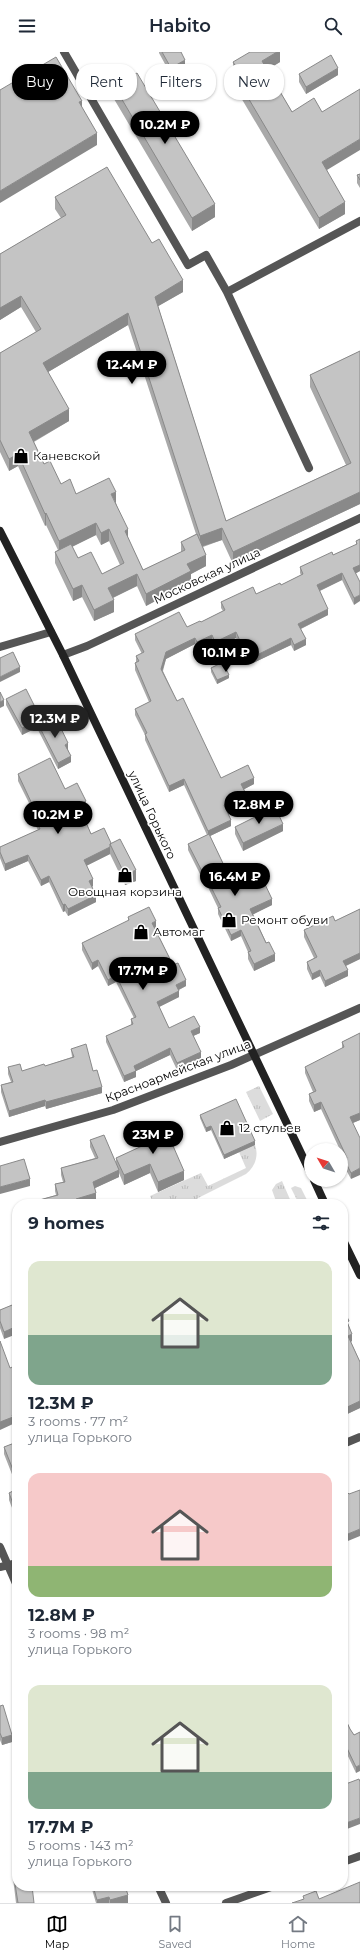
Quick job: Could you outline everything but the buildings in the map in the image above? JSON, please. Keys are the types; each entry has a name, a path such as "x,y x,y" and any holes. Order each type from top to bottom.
{"main road":[{"name":"улица Горького","path":"0,531 63,655 304,1160"},
{"path":"317,1187 323,1199"},
{"path":"348,1250 360,1275"}],"street":[{"path":"64,52 188,266 206,255 227,292 309,468"},
{"path":"227,292 360,220"},
{"name":"Московская улица","path":"63,655 87,646 360,518"},
{"path":"0,648 51,632"},
{"name":"Красноармейская улица","path":"0,1142 113,1110 253,1055 360,1008"},
{"path":"348,1442 360,1437"},
{"path":"0,1546 4,1566 12,1578"},
{"path":"348,1860 360,1856"},
{"path":"160,1891 166,1903"},
{"path":"226,1903 260,1891"}],"green space":[{"path":"259,1086 273,1114 260,1121 246,1092"},
{"path":"255,1145 257,1153 254,1165 246,1174 197,1199 152,1199 150,1196 201,1173 208,1186 246,1168 239,1152"},
{"path":"282,1181 290,1199 275,1199 272,1190 276,1184"},
{"path":"295,1186 301,1188 306,1199 296,1199 291,1188"}],"place":[{"name":"Каневской","path":"21,456"},
{"name":"Овощная корзина","path":"125,875"},
{"name":"Ремонт обуви","path":"229,920"},
{"name":"Автомаг","path":"141,932"},
{"name":"12 стульев","path":"227,1128"}]}
